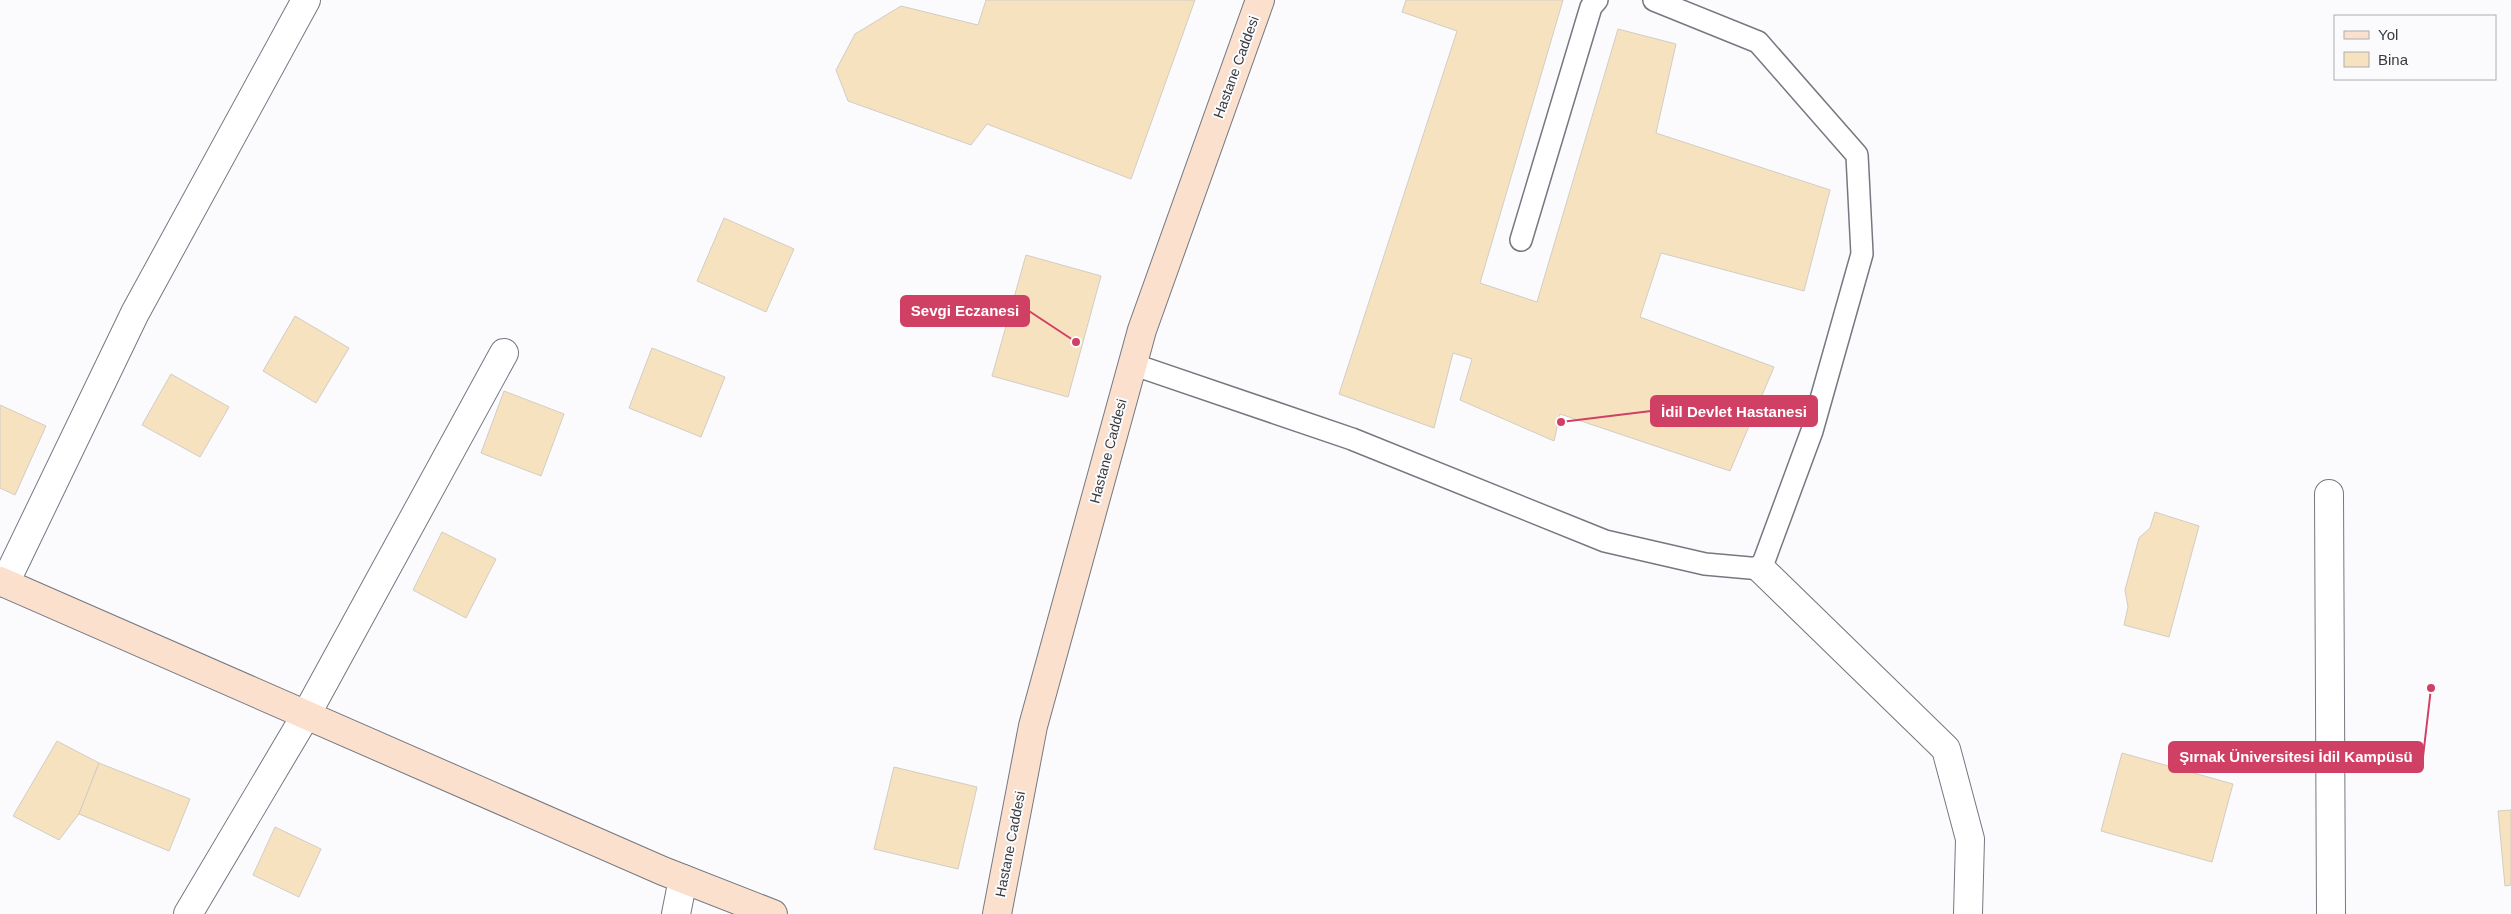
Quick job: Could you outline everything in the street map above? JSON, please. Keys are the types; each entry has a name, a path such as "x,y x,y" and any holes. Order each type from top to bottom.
{"street":[{"path":"306,0 135,313 2,582 683,878 773,914"},
{"name":"Hastane Caddesi","path":"997,914 1033,726 1132,364 1142,330 1260,0"},
{"path":"188,914 306,715 504,353"},
{"path":"2328,494 2331,914"},
{"path":"1761,569 1946,749 1970,839 1968,914"},
{"path":"676,914 683,878"}],"lane":[{"path":"1521,240 1592,7 1597,0"},
{"path":"1132,364 1352,439 1605,541 1705,564 1761,569 1812,431 1862,254 1857,155 1758,42 1654,0"}],"building":[{"path":"986,0 1195,0 1131,179 987,124 971,145 848,101 836,70 855,34 901,6 978,25"},
{"path":"1406,0 1563,0 1480,283 1537,302 1618,29 1676,44 1656,133 1830,190 1804,291 1661,253 1640,317 1774,367 1730,471 1560,414 1554,441 1460,400 1472,359 1453,353 1434,428 1339,394 1457,31 1402,12"},
{"path":"724,218 794,249 766,312 697,281"},
{"path":"1026,255 1101,276 1068,397 992,376"},
{"path":"295,316 349,348 316,403 263,371"},
{"path":"652,348 725,377 701,437 629,408"},
{"path":"171,374 229,407 200,457 142,425"},
{"path":"504,391 564,414 541,476 481,453"},
{"path":"0,405 46,426 15,495 0,488"},
{"path":"2155,512 2199,526 2169,637 2124,625 2128,607 2125,590 2139,538 2150,528"},
{"path":"442,532 496,559 466,618 413,590"},
{"path":"57,741 99,763 79,814 59,840 13,816"},
{"path":"2122,753 2233,784 2212,862 2101,831"},
{"path":"99,763 190,799 169,851 79,814"},
{"path":"894,767 977,787 958,869 874,849"},
{"path":"2511,810 2511,885 2505,886 2498,811"},
{"path":"275,827 321,849 299,897 253,875"}],"place":[{"name":"Sevgi Eczanesi","path":"1076,342"},
{"name":"İdil Devlet Hastanesi","path":"1561,422"},
{"name":"Şırnak Üniversitesi İdil Kampüsü","path":"2431,688"}]}
